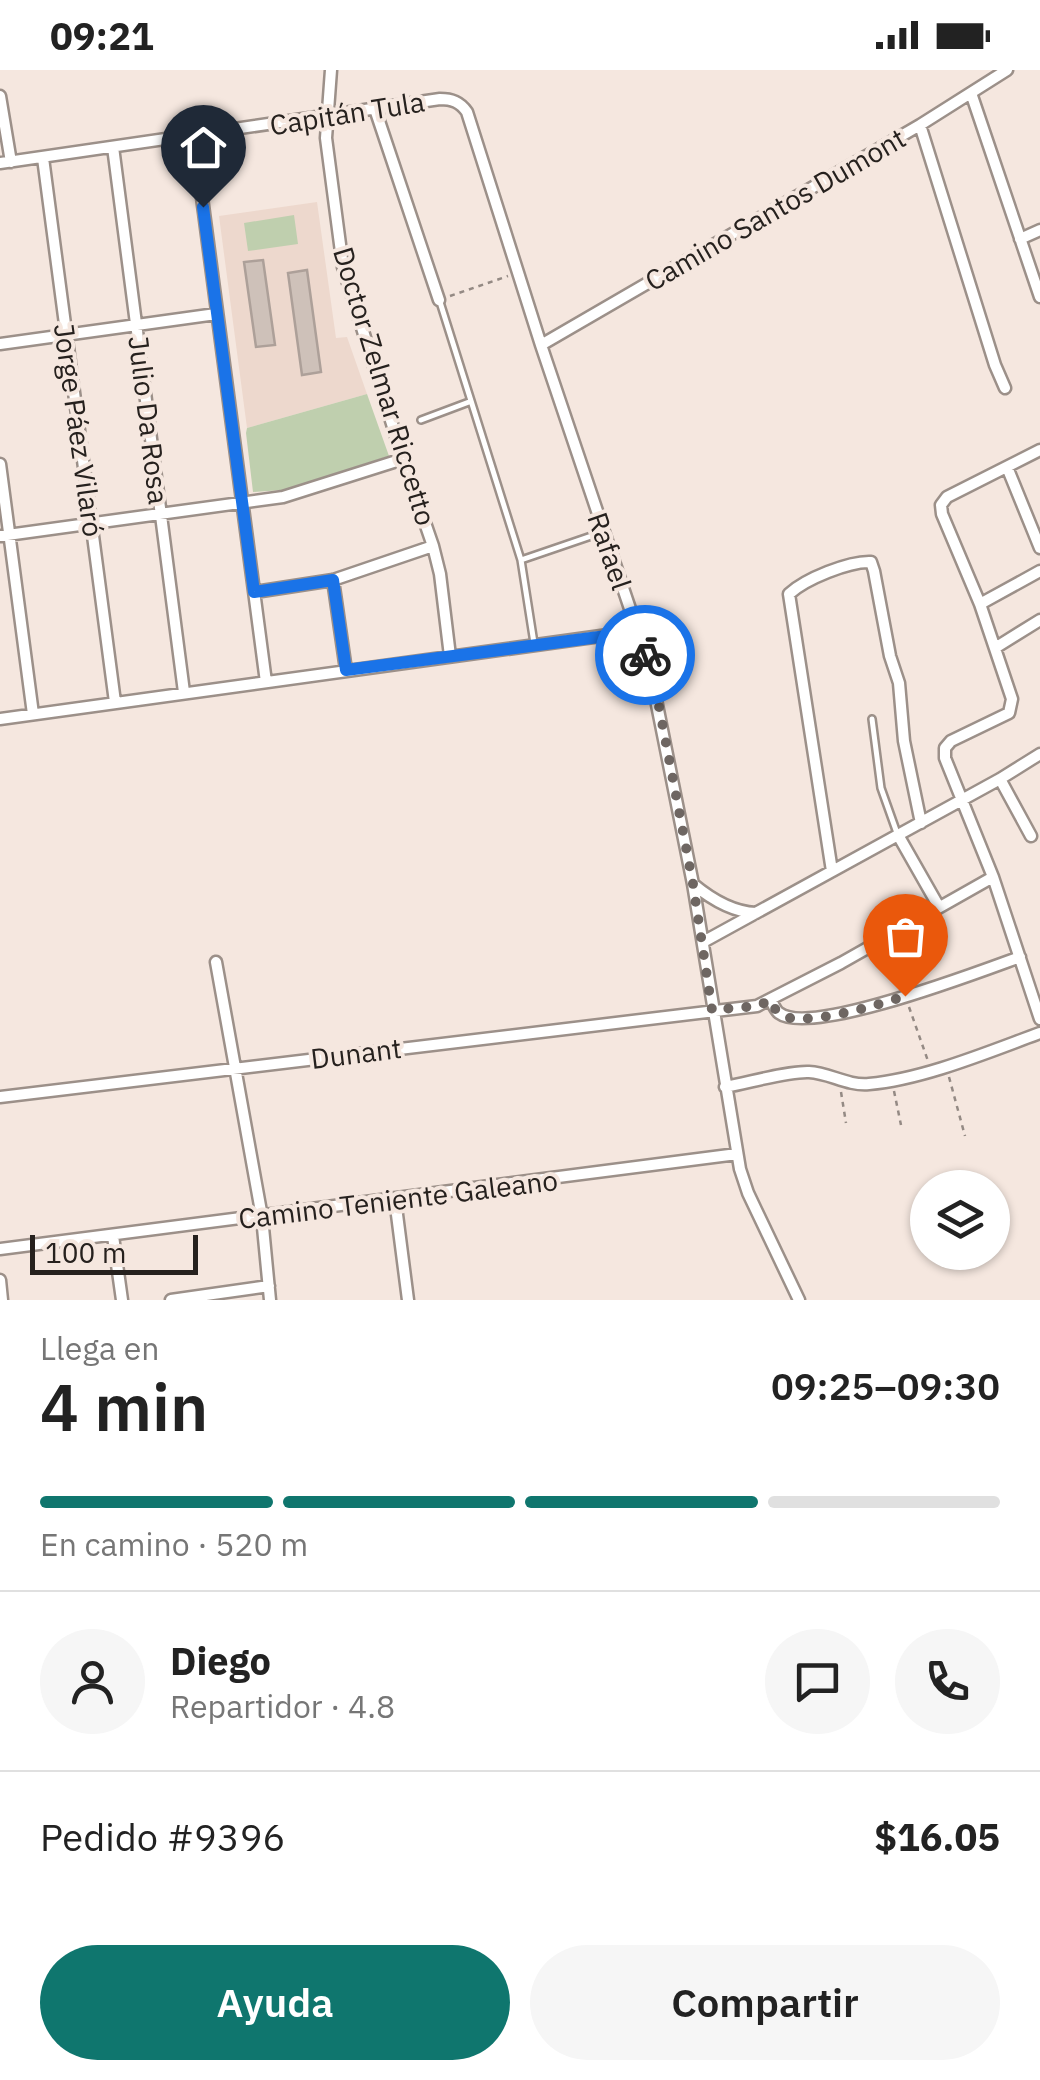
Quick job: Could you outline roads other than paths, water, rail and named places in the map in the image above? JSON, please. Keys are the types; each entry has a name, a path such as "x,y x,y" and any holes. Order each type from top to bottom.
{"street":[{"path":"328,116 331,70"},
{"name":"Camino Santos Dumont","path":"541,346 920,125 1006,70"},
{"path":"971,93 1040,297"},
{"path":"0,96 5,162"},
{"name":"Capitán Tula","path":"5,162 440,99 456,101"},
{"name":"Rafael","path":"456,101 466,112 657,696 693,884 736,1154 748,1193 798,1300"},
{"path":"375,110 439,300"},
{"name":"Doctor Zelmar Riccetto","path":"328,116 329,172 344,267 433,546 450,656"},
{"path":"920,125 1005,388"},
{"path":"194,136 266,682"},
{"name":"Julio Da Rosa","path":"113,147 184,692"},
{"name":"Jorge Páez Vilaró","path":"43,158 114,702"},
{"path":"1020,239 1040,230"},
{"path":"0,344 216,314"},
{"path":"1040,450 946,497 942,504 942,514 980,604 1012,699 1009,713 951,742 945,748 945,758 993,877 1040,1019"},
{"path":"5,536 283,497 404,460"},
{"path":"0,464 5,536 33,714"},
{"path":"1008,467 1040,548"},
{"path":"254,592 333,580 433,546"},
{"path":"832,872 788,594 855,563 871,562 874,571 898,683 904,741 921,823"},
{"path":"980,604 1040,572"},
{"path":"333,580 346,670"},
{"path":"995,648 1040,620"},
{"path":"0,718 637,632"},
{"path":"702,942 1040,754"},
{"path":"1000,779 1031,836"},
{"path":"898,836 938,908"},
{"path":"993,877 771,1000 780,1014 791,1018 829,1016 862,1010 1020,957"},
{"path":"693,884 736,910 758,912"},
{"path":"216,962 262,1217 270,1300"},
{"name":"Dunant","path":"0,1097 757,1006 771,1000"},
{"path":"725,1087 807,1072 854,1084 888,1081 946,1066 1040,1033"},
{"name":"Camino Teniente Galeano","path":"0,1249 736,1154"},
{"path":"394,1199 408,1300"},
{"path":"113,1236 122,1300"},
{"path":"0,1280 2,1300"},
{"path":"171,1300 269,1286"}],"lane":[{"path":"439,300 521,560 534,644"},
{"path":"420,420 469,402"},
{"path":"521,560 604,532"},
{"path":"872,719 881,788 898,836"}]}
